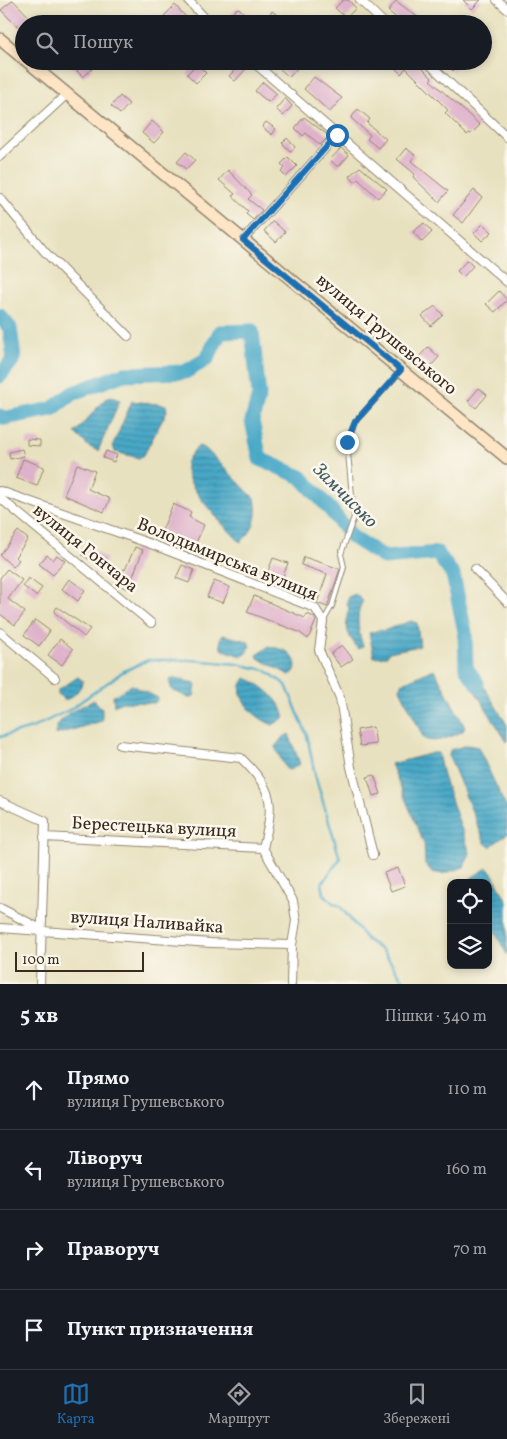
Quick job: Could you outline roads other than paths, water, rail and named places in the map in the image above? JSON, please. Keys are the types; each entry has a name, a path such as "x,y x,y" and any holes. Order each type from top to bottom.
{"street":[{"path":"188,0 202,15"},
{"path":"360,0 376,15"},
{"path":"497,0 507,9"},
{"name":"вулиця Грушевського","path":"0,39 15,52"},
{"name":"вулиця Грушевського","path":"37,70 507,458"},
{"path":"262,70 507,282"},
{"path":"436,70 507,137"},
{"path":"0,156 66,94"},
{"path":"243,240 337,135"},
{"path":"0,198 45,252 128,336"},
{"name":"Володимирська вулиця","path":"0,491 151,544 315,608 323,621 319,650 340,698 351,767 374,855"},
{"name":"вулиця Гончара","path":"0,498 151,622"},
{"path":"475,569 507,602"},
{"path":"0,632 55,678"},
{"path":"120,745 241,758 264,785 271,803 263,848 294,900 296,921 292,946 292,984"},
{"path":"0,802 45,821 40,984"},
{"name":"Берестецька вулиця","path":"44,837 263,848"},
{"path":"0,908 42,930"},
{"name":"вулиця Наливайка","path":"0,928 211,943 292,946"}],"lane":[{"path":"323,621 332,606 344,567 341,554 354,517 347,442 355,422 401,370"}],"water":[{"path":"111,397 120,400 98,451 88,446 75,433 105,399"},
{"path":"132,401 166,405 167,411 144,455 139,458 115,452 113,445"},
{"path":"199,446 206,449 255,499 256,517 254,523 249,534 240,542 207,506 191,483 186,465 193,452"},
{"path":"355,594 363,601 360,606 358,623 363,646 359,649 349,635 346,620 349,609 347,604 348,597"},
{"path":"411,621 417,623 420,646 389,652 387,656 374,657 369,633 379,630 383,631"},
{"path":"223,635 248,641 250,647 245,655 241,656 221,649 220,639"},
{"path":"269,646 289,653 295,661 295,671 289,675 258,658 257,655"},
{"path":"466,668 473,668 507,725 507,742 466,677"},
{"path":"434,669 465,727 463,731 434,741 424,739 400,689 401,684"},
{"path":"78,677 83,681 80,687 73,696 64,700 58,694 58,690"},
{"path":"172,678 194,683 196,686 194,696 189,698 172,690 169,681"},
{"path":"245,678 270,693 279,704 285,717 273,725 259,718 243,699 241,685"},
{"path":"132,685 158,698 155,703 122,702 114,706 113,696"},
{"path":"94,700 102,708 102,721 55,735 59,723 69,713"},
{"path":"289,734 300,764 290,770 286,769 275,747 282,738"},
{"path":"468,745 478,747 507,809 507,834 490,847 485,843 449,756 450,750"},
{"path":"438,753 443,776 470,853 464,867 442,874 432,872 425,864 424,844 391,764"},
{"path":"487,868 491,871 507,901 507,955 492,927 492,879 471,878"}],"waterway":[{"name":"Замчисько","path":"0,316 10,328 14,358 0,376"},
{"name":"Замчисько","path":"0,416 6,418 52,409 73,393 124,374 185,372 207,359 220,332 252,331 259,395 252,421 260,459 301,477 352,537 385,558 437,553 453,575 465,632 466,668 477,683"},
{"path":"0,737 32,728 69,710 124,671 148,660 191,660 237,664 265,670 286,685 307,735 315,775 340,859 322,883 324,894 333,903 340,906 367,940 383,951 406,984"}]}
